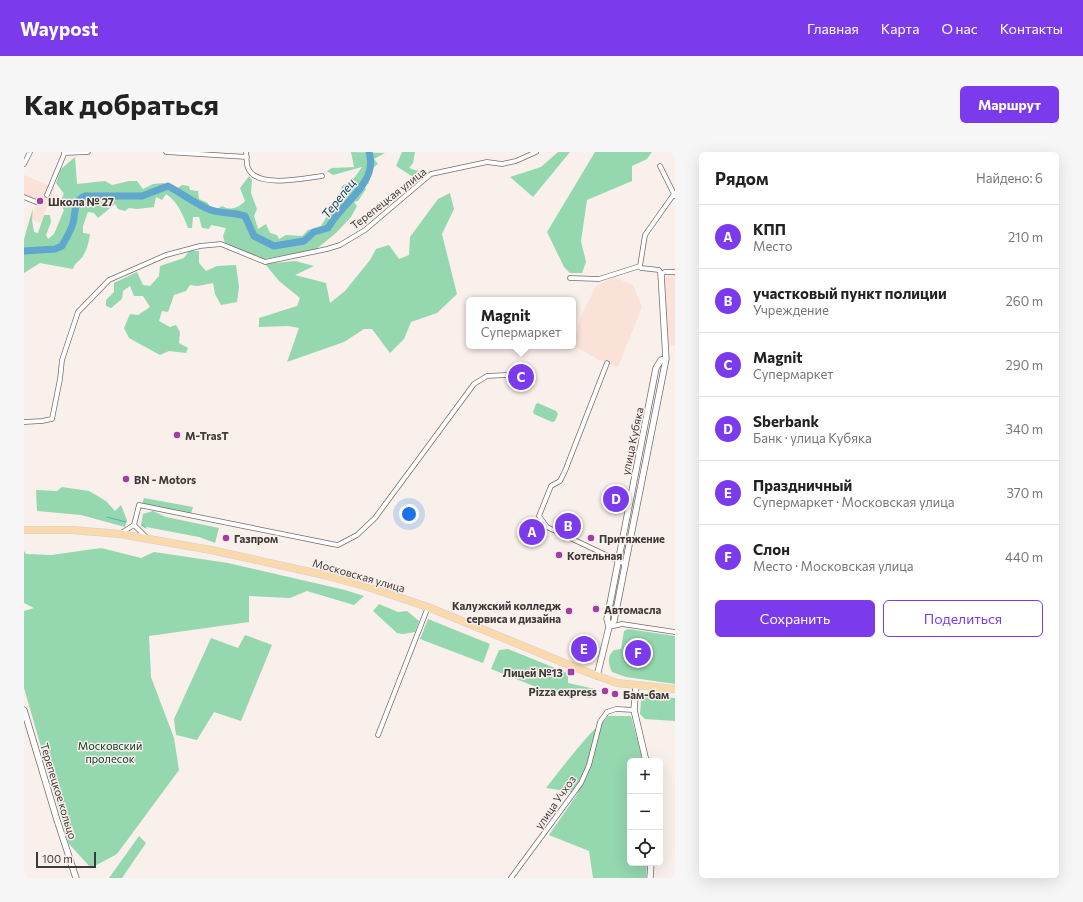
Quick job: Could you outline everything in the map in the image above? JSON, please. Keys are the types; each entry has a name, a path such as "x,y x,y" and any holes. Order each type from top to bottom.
{"main road":[{"name":"Московская улица","path":"24,530 120,534 211,550 324,575 368,587 428,607 617,683 675,689"}],"street":[{"path":"24,164 30,152"},
{"path":"47,195 64,152 88,152"},
{"path":"166,152 247,157"},
{"path":"246,152 248,167 252,174 278,182 322,176"},
{"name":"Терепецкая улица","path":"24,422 52,419 60,379 62,360 78,312 108,280 166,255 200,246 220,244 265,262 327,250 340,245 365,230 431,174 487,162 502,164 516,161 536,152"},
{"path":"640,266 645,235 674,195 660,166"},
{"path":"24,197 36,202"},
{"path":"570,278 599,279 640,266 641,268 659,270 661,274 675,272"},
{"name":"улица Кубяка","path":"597,676 609,627 614,621 666,359 661,274"},
{"name":"улица Кубяка","path":"609,627 607,619 656,368 661,360 666,359"},
{"path":"607,363 565,471 560,481 551,486 539,516 547,527 580,542 586,547 619,559 625,564"},
{"path":"120,534 134,525 139,505 291,538 338,544 364,531 376,518 474,384 487,376 506,375"},
{"path":"134,525 147,539"},
{"path":"378,735 428,607"},
{"path":"609,627 622,624 675,632"},
{"path":"636,685 634,710 645,758"},
{"name":"Терепецкое кольцо","path":"24,710 56,820 76,878"},
{"name":"улица Учхоз","path":"511,878 581,783 589,765 600,722 607,712 616,710 634,710"},
{"path":"650,878 651,866"}],"shaded area":[{"name":"Школа № 27","path":"24,175 55,188 40,223 31,219 37,204 24,198"},
{"path":"675,275 675,346 669,345 663,281 667,276"},
{"path":"614,277 633,285 642,307 618,367 599,360 576,347 576,334 581,316 596,286"}],"green space":[{"path":"351,152 385,153 374,159 378,164 365,174 369,184 361,182 366,189 358,201 354,202 357,206 351,217 336,233 315,250 264,259 225,243 223,236 226,228 211,225 209,229 202,228 199,217 193,217 192,228 188,228 177,205 166,194 162,200 156,197 154,207 137,209 129,208 125,211 118,209 115,204 98,218 94,213 88,212 83,226 83,233 90,234 87,248 82,258 73,269 40,263 24,273 24,239 33,208 32,220 34,232 38,233 44,215 50,215 51,222 46,235 48,239 54,234 64,210 59,203 64,194 56,183 61,169 75,157 77,184 105,181 112,185 129,181 137,181 143,189 153,184 164,183 162,190 168,189 173,191 182,185 189,186 190,190 198,191 199,199 208,203 209,206 217,209 222,206 225,208 234,208 245,201 240,188 249,176 252,180 251,193 257,209 254,216 258,229 266,224 270,233 277,235 279,239 286,235 302,236 308,230 321,226 330,211 341,201 345,193 341,187 345,184 350,184 362,167 333,175 327,171 332,168 354,167"},
{"path":"402,152 415,152 413,163 409,168 418,171 424,170 429,174 421,182 396,166"},
{"path":"558,152 570,152 533,197 510,177 541,167"},
{"path":"595,152 652,152 647,159 632,166 632,181 587,200 581,241 586,262 582,273 570,273 564,267 547,232"},
{"path":"450,193 454,209 442,234 457,294 437,313 411,322 404,339 390,353 372,329 364,329 344,342 287,362 299,328 288,326 259,327 259,318 297,306 300,298 279,281 265,264 295,261 314,266 295,275 326,283 330,303 345,291 370,260 376,249 389,245 399,259 409,255 410,237 438,199"},
{"path":"189,251 199,251 199,263 206,271 217,266 236,265 239,287 237,302 221,305 215,294 213,283 198,286 190,285 186,291 174,295 168,312 162,311 159,321 170,327 176,325 180,332 179,343 188,348 186,353 169,351 160,355 129,338 124,328 130,314 138,315 150,307 143,296 134,296 130,286 123,291 122,299 111,308 106,306 106,300 114,292 114,283 137,272 143,285 150,286 159,276 160,266 184,258"},
{"path":"538,403 556,411 558,414 555,421 552,422 534,414 533,412 536,404"},
{"path":"62,487 89,491 106,501 115,511 121,505 127,520 125,527 81,515 37,511 36,490 57,491"},
{"path":"144,498 193,507 191,514 142,504"},
{"path":"153,511 166,517 219,528 215,543 199,537 141,526 143,514"},
{"name":"Московский пролесок","path":"101,548 141,558 154,552 228,563 345,590 364,596 354,605 307,591 290,598 249,596 249,622 149,636 151,677 174,738 179,770 117,854 91,868 69,844 24,688 24,611 34,608 24,603 24,551 26,554 51,555"},
{"path":"379,604 398,612 407,611 419,621 415,632 403,634 397,633 373,611"},
{"path":"428,619 490,644 483,663 420,639"},
{"path":"628,629 675,636 675,684 626,677 612,672 609,657 614,650 621,649 624,631"},
{"path":"245,635 272,645 241,721 214,712 197,740 176,735 174,719 211,638 238,648"},
{"path":"508,649 565,672 568,675 568,683 595,689 597,694 594,697 589,698 576,695 561,697 491,669 499,650"},
{"path":"646,696 675,698 675,721 645,719 640,714 641,702"},
{"path":"608,716 631,716 642,758 627,758 627,866 647,866 646,878 593,878 589,851 549,835 578,793 546,788 583,741"},
{"path":"139,836 146,843 122,878 109,878"}],"waterway":[{"name":"Терепец","path":"24,251 55,249 62,246 70,232 78,201 85,196 142,196 168,186 211,210 245,216 254,236 274,246 304,241 314,232 328,228 364,183 369,173 371,163 369,152"},
{"path":"107,517 126,522"},
{"path":"142,525 146,528"}],"place":[{"name":"Школа № 27","path":"40,201"},
{"name":"Magnit","path":"521,377"},
{"name":"M-TrasT","path":"177,435"},
{"name":"BN - Motors","path":"126,479"},
{"name":"Sberbank","path":"616,499"},
{"name":"участковый пункт полиции","path":"568,526"},
{"name":"КПП","path":"532,532"},
{"name":"Газпром","path":"226,538"},
{"name":"Притяжение","path":"591,538"},
{"name":"Котельная","path":"559,555"},
{"name":"Автомасла","path":"596,609"},
{"name":"Калужский колледж сервиса и дизайна","path":"569,611"},
{"name":"Праздничный","path":"584,649"},
{"name":"Слон","path":"638,653"},
{"name":"Лицей №13","path":"571,672"},
{"name":"Pizza express","path":"605,691"},
{"name":"Бам-бам","path":"615,694"}]}
